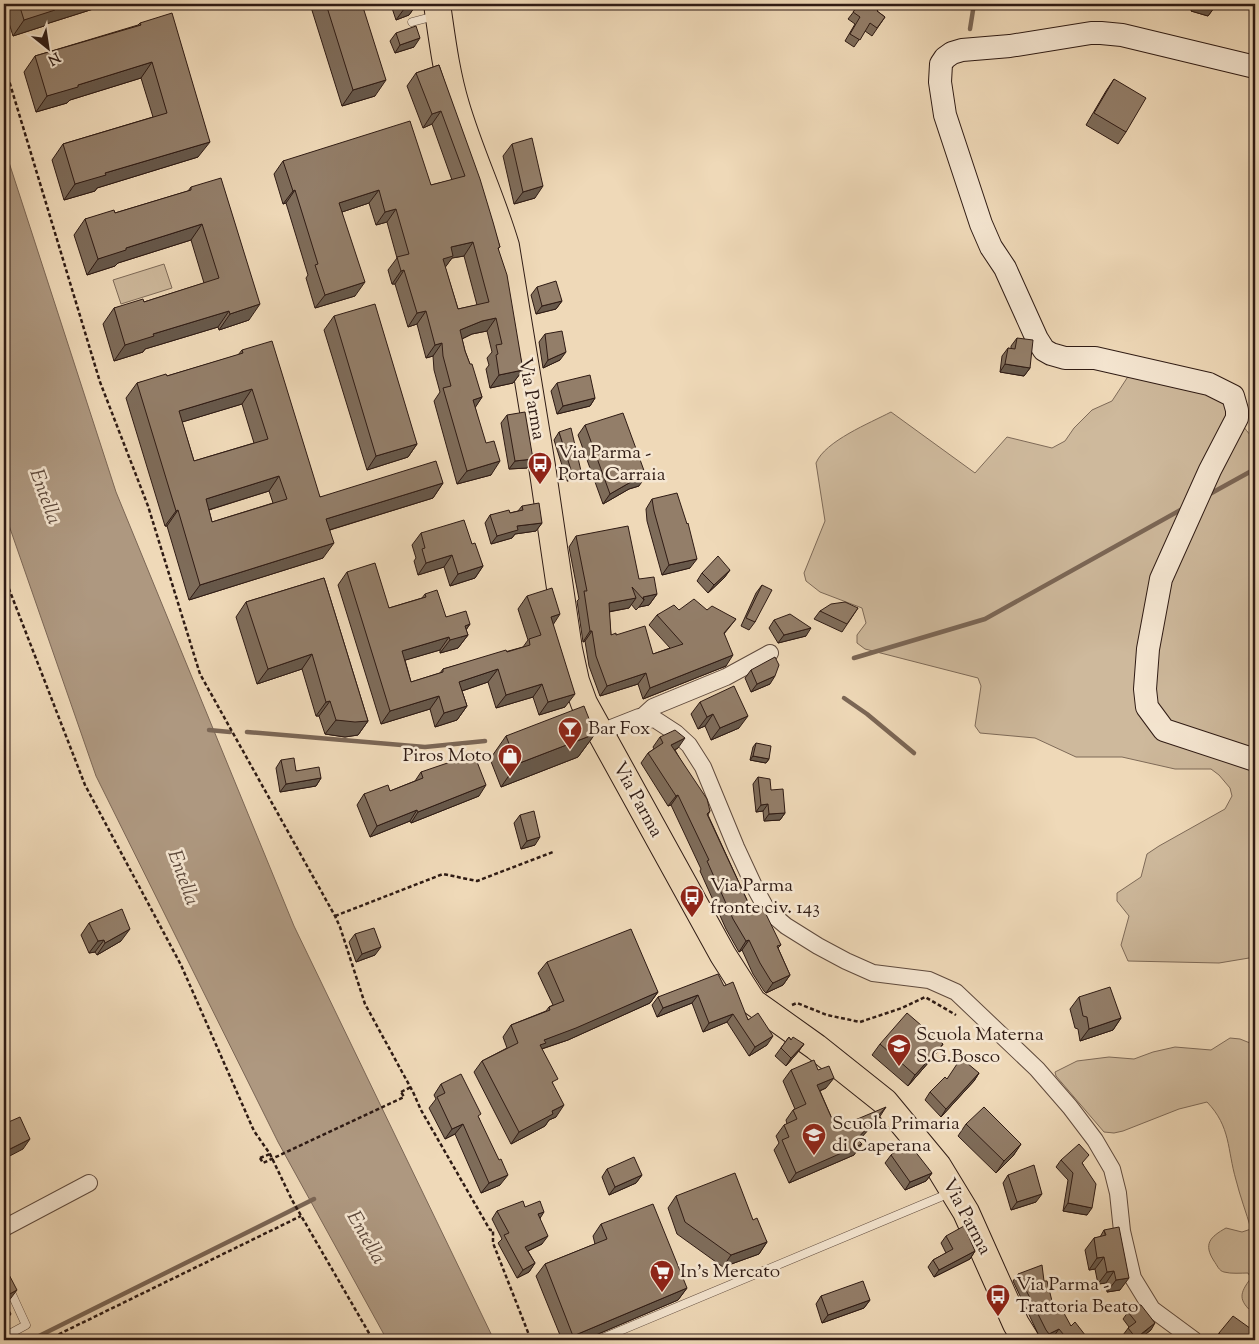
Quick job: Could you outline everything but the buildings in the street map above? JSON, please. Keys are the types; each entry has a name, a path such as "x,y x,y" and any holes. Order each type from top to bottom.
{"main road":[{"name":"Via Parma","path":"438,9 450,87 456,108 498,218 506,246 542,466 569,649 576,681 584,702 723,955 753,1002 885,1102 938,1166 954,1191 989,1261 1016,1324 1026,1340"}],"street":[{"path":"1255,67 1122,34 1091,33 1010,46 962,50 952,53 941,64 940,82 945,115 981,224 991,247 1005,268 1037,339 1044,350 1065,358 1095,358 1209,384 1233,396 1237,418 1210,470 1161,579 1148,649 1145,688 1148,707 1164,730 1255,760"},
{"path":"642,717 653,707 726,677 770,652"},
{"path":"600,732 642,717 656,720 676,733 689,745 703,767 736,847 755,888 768,910 786,926 818,946 873,973 929,980 956,992 1037,1069 1095,1140 1112,1169 1118,1193 1122,1231 1133,1278 1152,1309 1194,1340"},
{"path":"4,1228 89,1183"}],"lane":[{"path":"412,22 438,9"},
{"path":"598,1340 954,1191"},
{"path":"4,1277 26,1325 4,1337"}],"path":[{"path":"4,64 100,382 148,506 200,674 335,916 365,1004 454,1169 490,1230 493,1230 493,1243 531,1340"},
{"path":"4,576 85,785 181,965 254,1131 270,1154 300,1216 373,1340"},
{"path":"335,916 443,874 477,881 552,852"},
{"path":"766,1012 797,1004 827,1015 860,1022 902,1008 925,997 956,1015"},
{"path":"270,1154 260,1158 263,1163 404,1097 401,1092 410,1087"},
{"path":"47,1340 300,1216"}],"shaded area":[{"path":"164,264 172,288 121,304 113,280"},
{"path":"1129,375 1214,396 1227,404 1255,440 1255,957 1219,963 1128,961 1121,945 1129,916 1117,901 1117,893 1141,877 1147,854 1225,809 1232,796 1230,788 1219,775 1211,769 1175,769 1122,757 1076,757 1035,738 980,733 975,726 981,686 978,678 865,649 857,643 857,635 866,623 862,608 820,592 806,581 804,573 825,521 816,463 829,447 849,433 891,412 975,473 1007,437 1052,448 1065,441 1074,428 1092,410 1112,401"},
{"path":"1230,1038 1240,1039 1255,1045 1255,1331 1253,1326 1254,1314 1245,1305 1242,1297 1244,1288 1251,1278 1248,1273 1224,1272 1218,1268 1209,1250 1212,1238 1226,1228 1242,1232 1251,1229 1233,1169 1224,1129 1215,1111 1207,1102 1179,1109 1123,1131 1114,1133 1104,1132 1056,1076 1055,1072 1077,1061 1109,1057 1134,1059 1175,1047 1211,1050"}],"water":[{"name":"Entella","path":"4,147 116,492 294,926 494,1340 387,1340 278,1142 96,776 4,511"}],"waterway":[{"path":"970,29 974,4"},
{"path":"1208,495 1255,469"},
{"path":"854,658 985,619 1184,508"},
{"path":"844,698 867,714 914,753"},
{"path":"209,730 230,732"},
{"path":"247,732 425,747 485,741"},
{"path":"31,1340 314,1199"}],"place":[{"name":"Via Parma - Porta Carraia","path":"540,485"},
{"name":"Bar Fox","path":"570,750"},
{"name":"Piros Moto","path":"510,777"},
{"name":"Via Parma fronte civ. 143","path":"692,918"},
{"name":"Scuola Materna S.G.Bosco","path":"899,1067"},
{"name":"Scuola Primaria di Caperana","path":"814,1156"},
{"name":"In's Mercato","path":"662,1293"},
{"name":"Via Parma - Trattoria Beato","path":"998,1317"}]}
